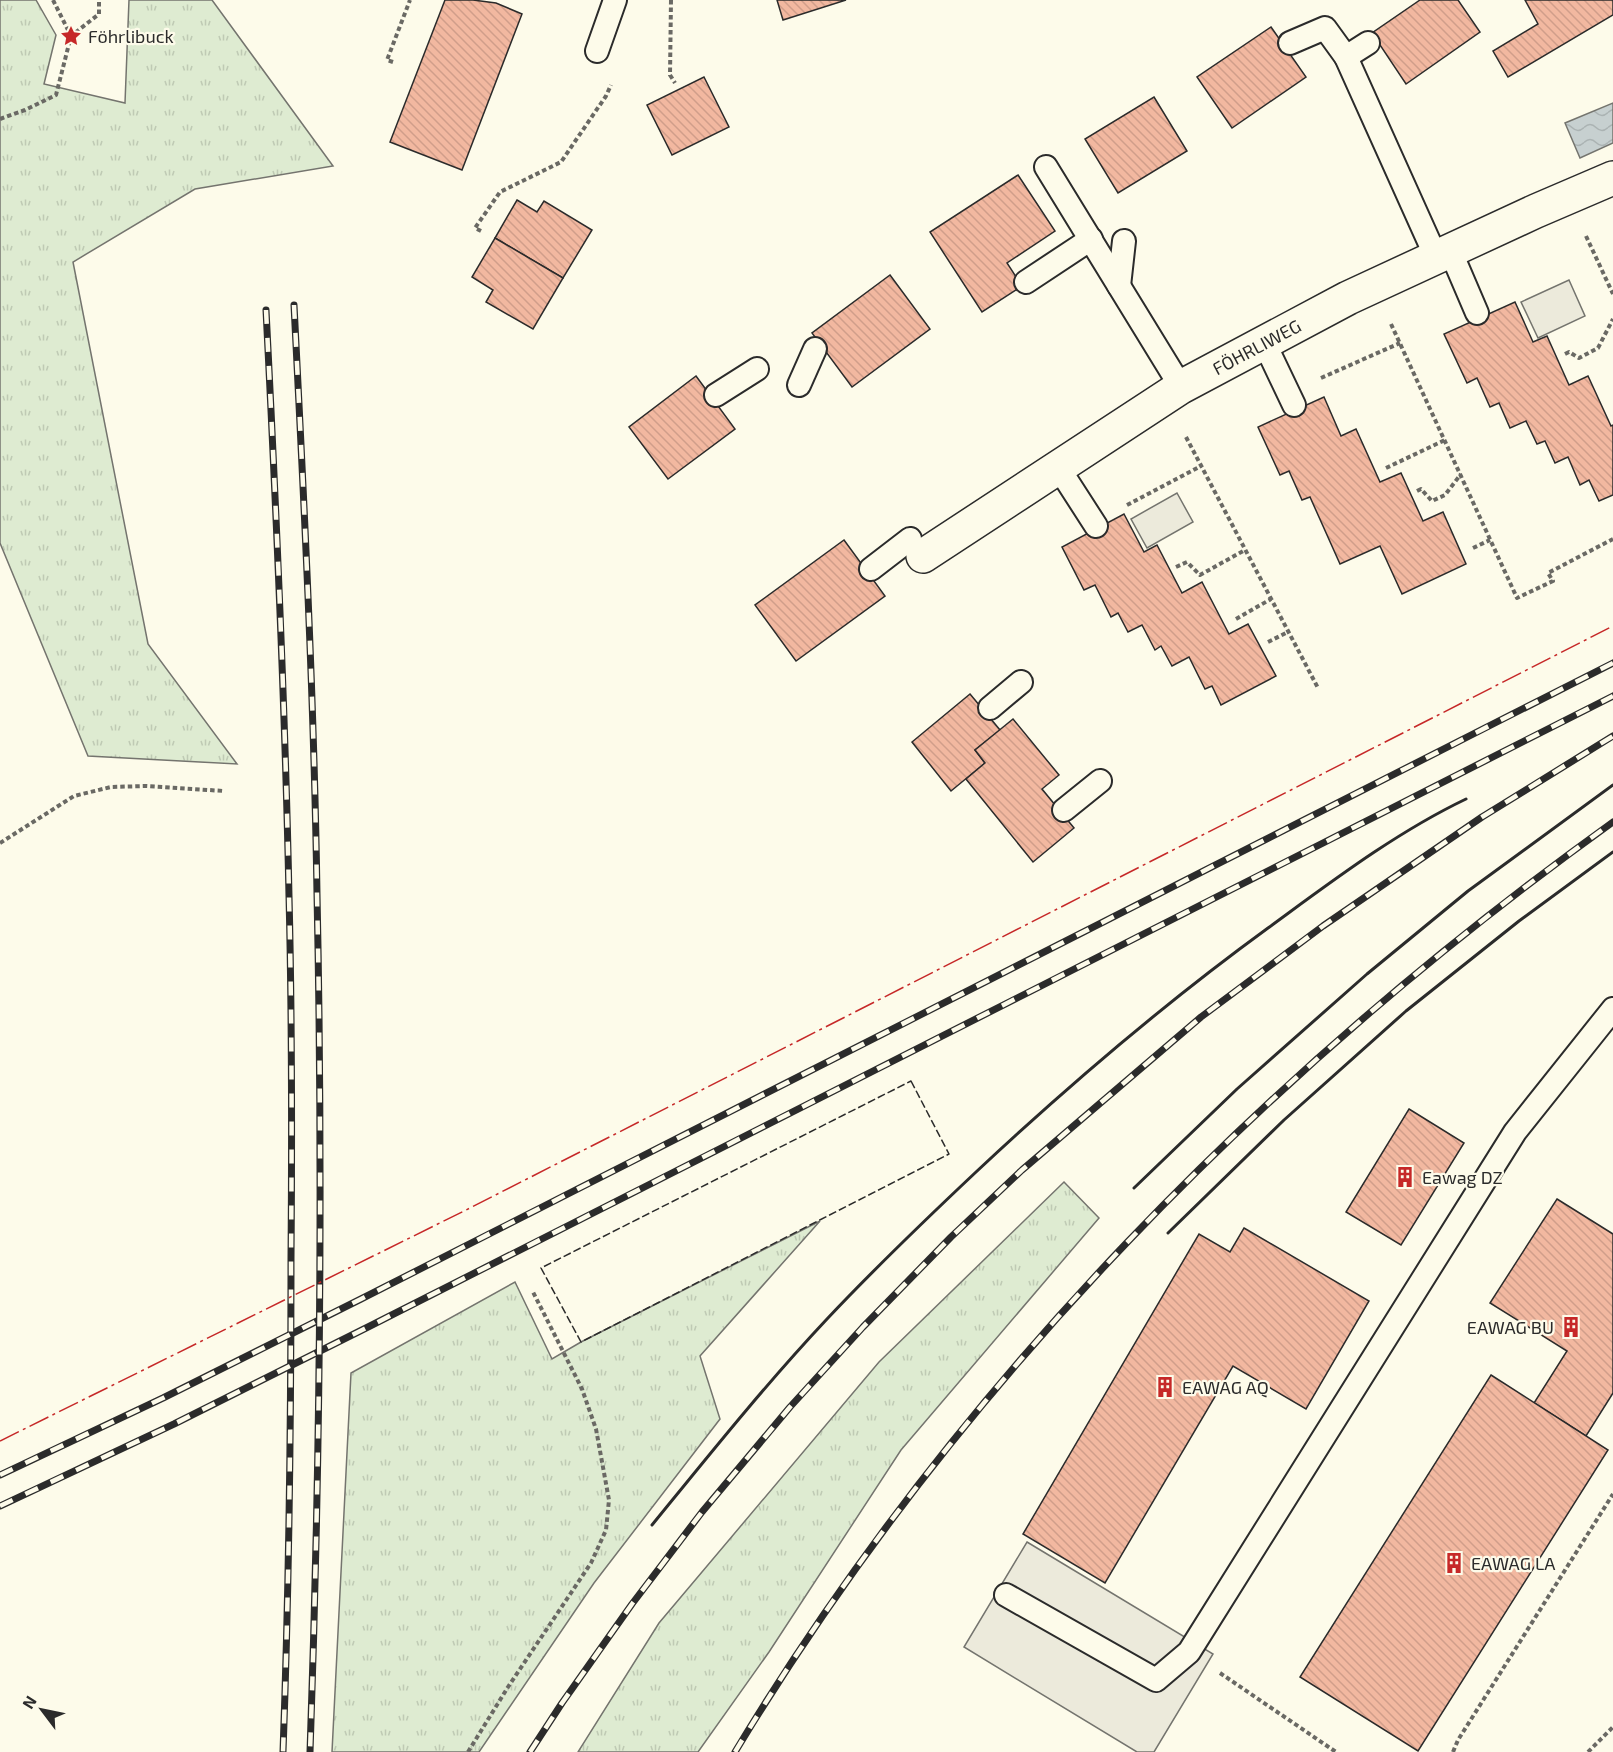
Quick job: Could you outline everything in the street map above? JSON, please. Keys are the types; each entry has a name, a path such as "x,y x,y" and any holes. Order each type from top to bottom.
{"street":[{"name":"FÖHRLIWEG","path":"917,547 1058,468 1181,387 1264,342 1348,298 1613,178"}],"lane":[{"path":"597,51 615,0"},
{"path":"1290,43 1325,28 1346,57 1443,254 1477,313"},
{"path":"1346,57 1368,43"},
{"path":"1046,167 1181,387"},
{"path":"1026,282 1091,239"},
{"path":"1119,286 1124,241"},
{"path":"1264,342 1291,399"},
{"path":"799,385 815,349"},
{"path":"716,395 757,369"},
{"path":"1058,468 1095,524"},
{"path":"872,569 917,547"},
{"path":"990,708 1022,682"},
{"path":"1064,810 1100,781"},
{"path":"1006,1595 1156,1680 1189,1652 1515,1132 1613,1009"}],"path":[{"path":"53,0 71,36"},
{"path":"0,119 56,95 71,36 99,14 99,0"},
{"path":"393,62 387,60 410,0"},
{"path":"671,0 670,75 675,83"},
{"path":"481,231 475,228 500,192 561,162 606,96 615,76"},
{"path":"1584,232 1613,294"},
{"path":"1565,354 1569,352 1580,358 1598,348 1613,319"},
{"path":"1390,322 1517,598 1553,581 1548,573 1613,539"},
{"path":"1291,399 1400,343"},
{"path":"1182,429 1317,688"},
{"path":"1386,468 1445,440"},
{"path":"1095,524 1201,466"},
{"path":"1417,491 1421,489 1432,501 1445,495 1461,474"},
{"path":"1473,548 1490,540"},
{"path":"1176,567 1187,562 1200,574 1245,550"},
{"path":"1236,619 1271,599"},
{"path":"1268,642 1288,632"},
{"path":"0,843 74,796 111,787 146,786 224,791"},
{"path":"468,1752 585,1571 606,1530 609,1500 596,1429 582,1389 533,1292"},
{"path":"1453,1752 1458,1740 1613,1494"},
{"path":"1189,1652 1336,1752"},
{"path":"1588,1752 1613,1727"}],"green space":[{"path":"0,0 36,0 56,35 44,84 125,103 129,0 212,0 333,166 195,189 73,262 148,644 237,764 88,756 0,543"},
{"path":"1064,1182 1099,1218 901,1450 769,1652 698,1752 578,1752 659,1623 879,1362"},
{"path":"820,1221 700,1356 720,1419 594,1583 479,1752 332,1752 351,1373 515,1282 552,1359 581,1342"}],"shaded area":[{"path":"1569,280 1585,316 1538,338 1521,302"},
{"path":"1177,493 1193,522 1147,548 1131,519"},
{"path":"1027,1542 1213,1654 1154,1752 1137,1752 964,1647"}],"water":[{"path":"1613,103 1613,143 1580,158 1565,123"}],"building":[{"path":"445,0 496,3 522,14 462,170 390,142"},
{"path":"777,0 846,0 783,20"},
{"path":"1420,0 1458,0 1480,32 1406,84 1372,33"},
{"path":"1525,0 1613,0 1613,15 1508,77 1493,51 1538,24"},
{"path":"1271,27 1306,77 1232,128 1197,77"},
{"path":"704,77 729,127 672,155 647,105"},
{"path":"1154,97 1187,151 1118,193 1085,139"},
{"path":"1018,175 1055,231 1007,263 1022,286 982,312 930,232"},
{"path":"517,200 537,212 544,201 592,230 563,278 495,238"},
{"path":"495,238 563,278 533,329 486,302 493,290 472,277"},
{"path":"890,275 930,329 852,387 812,333"},
{"path":"1515,302 1533,342 1547,336 1569,385 1588,376 1611,426 1613,425 1613,495 1599,501 1589,480 1580,485 1568,457 1555,463 1545,441 1537,444 1526,421 1510,428 1499,403 1490,407 1477,378 1467,383 1444,334"},
{"path":"696,376 735,429 668,479 629,427"},
{"path":"1324,397 1341,436 1356,429 1380,482 1401,473 1423,521 1443,512 1466,564 1402,594 1380,546 1340,564 1310,497 1302,500 1289,471 1280,475 1258,427"},
{"path":"1124,514 1144,552 1157,545 1182,593 1202,582 1229,634 1248,624 1276,676 1221,705 1212,686 1205,689 1189,657 1172,666 1161,646 1155,650 1142,625 1128,632 1118,613 1111,617 1095,585 1084,590 1062,547"},
{"path":"844,540 885,596 796,661 755,605"},
{"path":"970,694 1000,730 975,750 985,763 951,791 912,742"},
{"path":"1013,719 1059,775 1042,789 1074,828 1033,862 966,779 985,763 975,750"},
{"name":"Eawag DZ","path":"1409,1109 1464,1143 1401,1245 1346,1212"},
{"name":"EAWAG BU","path":"1557,1199 1613,1234 1613,1393 1586,1436 1534,1403 1567,1351 1490,1303"},
{"name":"EAWAG AQ","path":"1244,1228 1369,1301 1306,1409 1233,1366 1105,1583 1023,1534 1199,1234 1230,1252"},
{"name":"EAWAG LA","path":"1491,1375 1608,1450 1418,1751 1300,1677"}],"railway":[{"path":"294,305 311,673 319,1001 320,1323 310,1752"},
{"path":"266,310 283,676 291,987 290,1444 283,1752"},
{"path":"0,1475 163,1398 361,1299 1613,663"},
{"path":"0,1506 174,1424 370,1326 1613,696"},
{"path":"530,1752 632,1604 702,1512 790,1407 863,1327 951,1237 1022,1170 1201,1017 1323,926 1482,817 1613,736"},
{"path":"735,1752 822,1617 917,1487 1019,1362 1127,1243 1241,1129 1360,1021 1484,919 1613,822"}],"fence":[{"path":"911,1081 949,1154 581,1342 541,1268 911,1081"}],"wall":[{"path":"1134,1188 1237,1089 1367,974 1468,891 1613,785"},
{"path":"652,1525 759,1395 827,1319 919,1226 1046,1108 1155,1015 1268,928 1389,843 1466,799"},
{"path":"1168,1233 1284,1120 1406,1011 1519,921 1613,852"}],"power":[{"path":"0,1441 466,1210 1613,626"}],"place":[{"name":"Föhrlibuck","path":"71,36"},
{"name":"Eawag DZ","path":"1405,1177"},
{"name":"EAWAG BU","path":"1571,1327"},
{"name":"EAWAG AQ","path":"1165,1387"},
{"name":"EAWAG LA","path":"1454,1563"}]}
